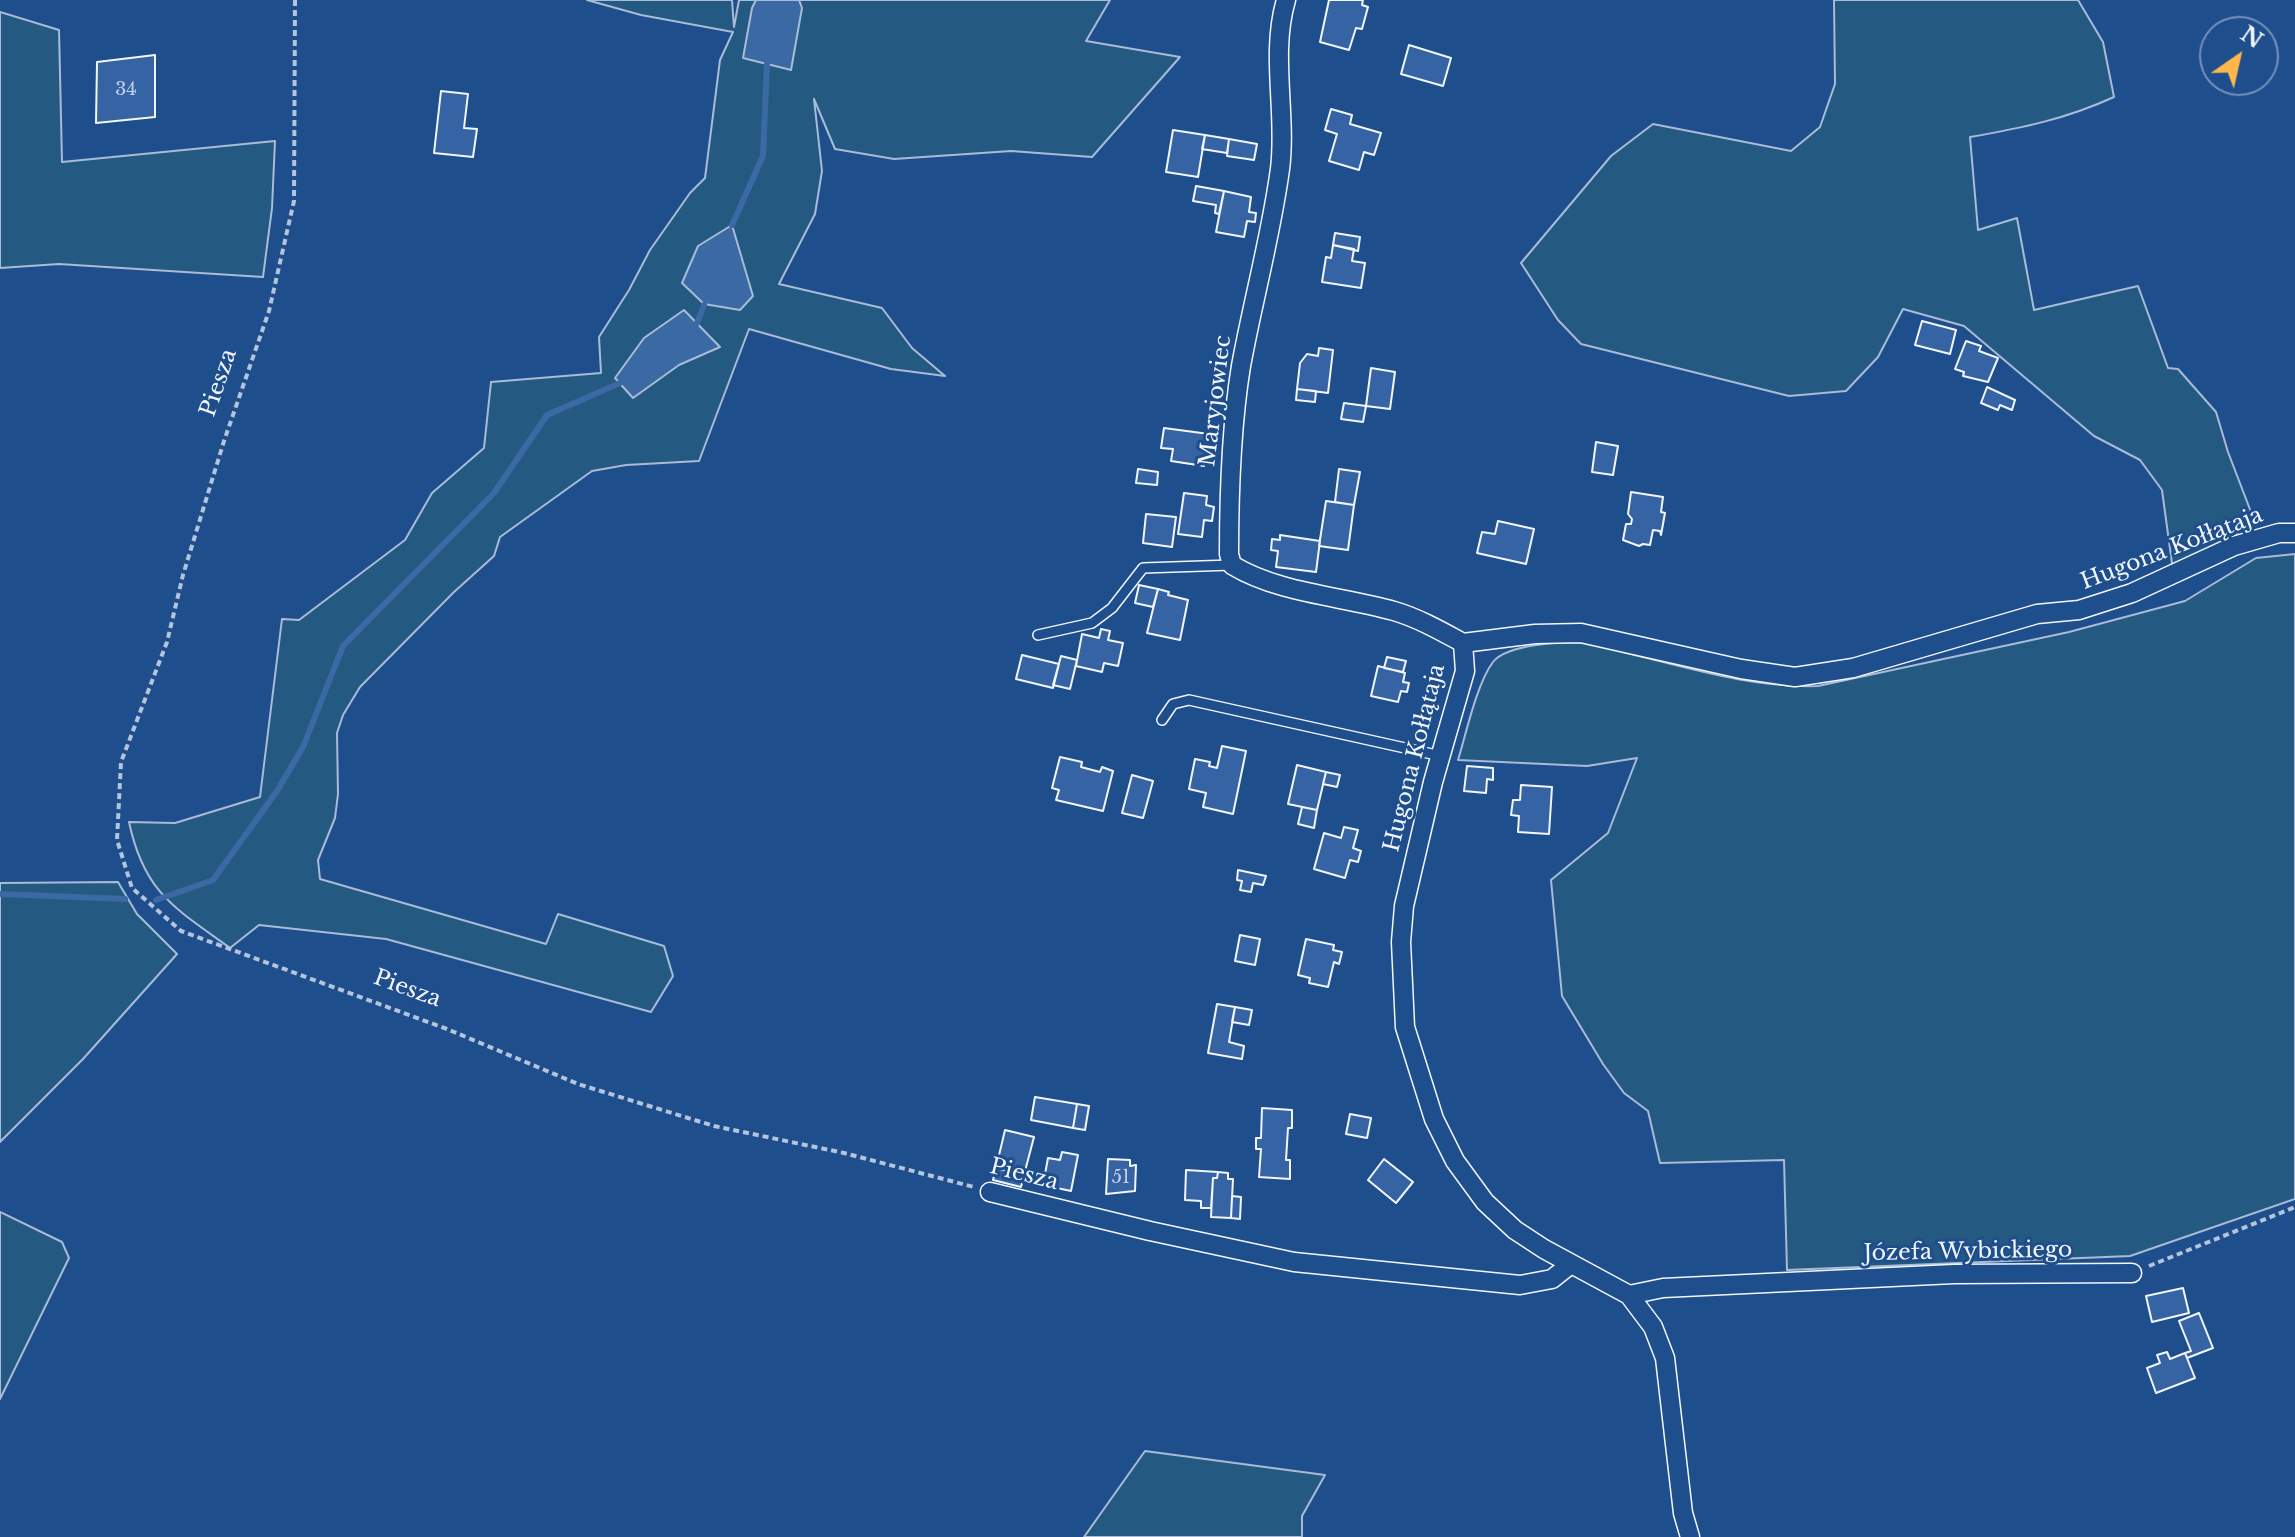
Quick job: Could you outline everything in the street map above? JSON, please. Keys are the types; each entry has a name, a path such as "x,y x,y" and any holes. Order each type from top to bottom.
{"street":[{"name":"Maryjowiec","path":"1232,565 1229,554 1231,472 1241,368 1280,167 1280,50 1286,0"},
{"name":"Hugona Kołłątaja","path":"1690,1537 1683,1513 1665,1358 1653,1327 1629,1295 1515,1230 1485,1202 1455,1161 1434,1119 1405,1027 1401,957 1404,906 1465,671 1463,643 1535,634 1581,633 1741,669 1795,677 1853,668 2037,614 2079,610 2132,593 2234,546 2279,533 2295,533"},
{"path":"1232,565 1246,573 1305,591 1397,612 1463,643"},
{"name":"Piesza","path":"990,1192 1294,1262 1520,1285 1552,1279 1571,1264"},
{"name":"Józefa Wybickiego","path":"1629,1295 1663,1288 1938,1275 2132,1273"}],"lane":[{"path":"1038,635 1092,623 1112,608 1143,568 1232,565"},
{"path":"1162,720 1173,704 1189,700 1441,756"}],"path":[{"name":"Piesza","path":"295,0 294,201 269,311 183,575 167,642 121,762 117,840 132,888 181,931 447,1029 578,1084 714,1126 844,1153 990,1192"},
{"path":"2132,1273 2295,1207"}],"shaded area":[{"path":"587,0 732,0 734,27 739,0 1110,0 1086,41 1180,57 1092,157 1011,151 894,159 835,149 814,99 822,171 815,214 779,284 882,308 912,348 945,376 891,369 749,329 699,461 626,465 592,471 500,537 494,556 360,687 343,715 337,733 338,794 335,818 318,860 320,879 546,944 558,914 664,946 673,976 651,1012 386,939 259,925 230,948 164,897 143,866 129,822 175,823 260,797 282,619 299,620 405,540 432,493 484,448 491,382 601,373 599,337 650,250 690,193 705,178 720,60 733,32 641,15"},
{"path":"756,0 799,0 802,8 791,70 743,58"},
{"path":"1834,0 2078,0 2103,42 2114,97 2044,122 1970,137 1978,230 2017,218 2034,310 2138,286 2168,368 2178,369 2216,412 2256,525 2173,571 2162,490 2140,460 2094,436 1964,326 1903,309 1878,357 1846,391 1789,396 1581,344 1558,320 1521,263 1611,156 1653,124 1791,151 1820,127 1835,84"},
{"path":"0,12 59,30 62,162 275,141 272,208 263,277 59,264 0,268"},
{"path":"732,225 753,296 740,310 704,304 682,283 698,246"},
{"path":"684,310 720,347 679,365 633,398 615,378 644,338"},
{"path":"2295,554 2295,1199 2130,1256 1787,1270 1784,1160 1660,1163 1648,1111 1624,1093 1562,996 1551,880 1608,833 1637,758 1587,766 1458,760 1477,695 1493,662 1510,651 1523,648 1551,643 1586,643 1728,677 1773,684 1818,686 2069,632 2185,601 2256,558"},
{"path":"118,882 137,914 177,954 83,1059 0,1142 0,883"},
{"path":"0,1212 62,1242 69,1258 0,1399"},
{"path":"1145,1451 1325,1475 1302,1516 1302,1537 1084,1537"}],"building":[{"path":"1329,0 1363,0 1362,5 1368,7 1362,29 1356,28 1349,50 1320,42"},
{"path":"1409,45 1451,58 1443,86 1401,74"},
{"path":"155,55 155,117 96,123 97,62"},
{"path":"441,91 468,94 464,128 477,129 473,157 434,153"},
{"path":"1331,109 1352,115 1350,124 1381,133 1374,155 1364,152 1359,170 1329,161 1337,134 1325,130"},
{"path":"1173,130 1205,135 1198,177 1166,172"},
{"path":"1205,135 1229,139 1227,153 1202,149"},
{"path":"1229,139 1257,144 1254,160 1227,156"},
{"path":"1196,186 1224,191 1219,214 1215,213 1216,205 1193,201"},
{"path":"1224,191 1251,197 1249,212 1256,213 1255,222 1247,221 1244,237 1216,232"},
{"path":"1335,233 1360,237 1358,251 1333,245"},
{"path":"1333,245 1354,249 1352,261 1365,263 1361,288 1322,282 1326,257 1331,258"},
{"path":"1922,321 1956,330 1950,354 1915,345"},
{"path":"1966,341 1981,346 1979,351 1998,358 1988,382 1963,376 1964,372 1955,369"},
{"path":"1319,348 1333,350 1328,393 1297,389 1300,363 1307,354 1318,356"},
{"path":"1371,368 1395,372 1390,409 1366,406"},
{"path":"1987,387 2015,400 2012,410 2000,405 1998,410 1981,403"},
{"path":"1297,389 1316,391 1315,402 1296,400"},
{"path":"1344,403 1366,406 1363,422 1341,419"},
{"path":"1164,428 1209,434 1204,466 1171,461 1173,449 1161,448"},
{"path":"1596,442 1618,446 1613,475 1592,472"},
{"path":"1138,469 1158,472 1157,485 1136,483"},
{"path":"1339,469 1360,472 1354,505 1335,502"},
{"path":"1631,492 1663,497 1661,512 1665,513 1661,535 1660,531 1653,530 1650,545 1639,546 1623,540 1626,524 1631,524 1632,519 1628,514"},
{"path":"1184,493 1207,496 1206,505 1214,507 1212,521 1204,520 1202,537 1178,534"},
{"path":"1326,501 1354,505 1348,550 1319,546"},
{"path":"1146,514 1176,517 1172,547 1143,543"},
{"path":"1498,521 1534,529 1526,564 1477,553 1482,532 1495,534"},
{"path":"1280,535 1320,541 1316,572 1276,567 1278,551 1271,550 1272,539 1280,540"},
{"path":"1139,585 1158,589 1153,607 1135,603"},
{"path":"1158,589 1188,600 1180,640 1147,633"},
{"path":"1101,629 1110,631 1108,640 1123,643 1118,666 1104,663 1102,672 1076,666 1082,634 1099,638"},
{"path":"1022,655 1059,664 1053,688 1016,679"},
{"path":"1061,656 1077,660 1070,689 1053,685"},
{"path":"1387,657 1406,661 1403,672 1384,668"},
{"path":"1378,666 1405,673 1403,682 1409,683 1407,692 1401,691 1398,702 1371,696"},
{"path":"1222,746 1246,751 1233,814 1203,807 1206,793 1189,789 1195,759 1210,762 1209,766 1217,768"},
{"path":"1060,757 1082,762 1081,767 1100,772 1102,767 1113,771 1103,811 1056,800 1059,790 1052,788"},
{"path":"1297,765 1326,772 1317,810 1288,804"},
{"path":"1467,766 1493,768 1493,780 1487,779 1486,793 1464,791"},
{"path":"1326,772 1340,775 1337,787 1323,784"},
{"path":"1132,775 1153,781 1143,818 1122,813"},
{"path":"1521,785 1552,787 1549,834 1518,832 1519,816 1511,815 1513,800 1520,800"},
{"path":"1302,807 1317,810 1314,828 1298,824"},
{"path":"1344,827 1358,830 1353,848 1361,851 1358,862 1350,860 1345,878 1314,869 1324,833 1341,838"},
{"path":"1238,870 1266,876 1263,885 1253,883 1251,892 1240,890 1242,881 1237,880"},
{"path":"1240,935 1260,939 1255,965 1235,961"},
{"path":"1306,939 1334,945 1333,950 1342,952 1339,964 1334,962 1328,987 1309,983 1310,978 1298,975"},
{"path":"1217,1004 1235,1007 1229,1042 1244,1046 1242,1059 1208,1053"},
{"path":"1235,1007 1252,1010 1249,1025 1232,1022"},
{"path":"1035,1097 1077,1104 1073,1128 1031,1120"},
{"path":"1077,1104 1089,1106 1085,1130 1073,1128"},
{"path":"1262,1108 1292,1110 1286,1160 1290,1160 1290,1179 1259,1177 1261,1149 1256,1149 1256,1138 1261,1138"},
{"path":"1350,1114 1371,1118 1367,1138 1346,1134"},
{"path":"1005,1130 1034,1137 1024,1175 996,1168"},
{"path":"1062,1152 1078,1155 1071,1191 1043,1185 1048,1158 1060,1160"},
{"path":"1108,1159 1130,1160 1130,1166 1136,1165 1135,1191 1106,1194"},
{"path":"1384,1159 1413,1182 1396,1203 1368,1180"},
{"path":"996,1168 1024,1175 1021,1187 993,1180"},
{"path":"1186,1170 1218,1172 1217,1178 1213,1178 1211,1208 1201,1208 1201,1201 1185,1200"},
{"path":"1218,1172 1228,1173 1228,1179 1233,1179 1231,1218 1211,1217 1213,1178 1217,1178"},
{"path":"1232,1196 1241,1197 1240,1219 1231,1218"},
{"path":"2183,1288 2189,1313 2152,1322 2146,1296"},
{"path":"2199,1313 2213,1348 2187,1358 2185,1353 2191,1351 2179,1321"},
{"path":"2167,1352 2170,1359 2185,1353 2195,1378 2156,1393 2147,1368 2160,1363 2157,1355"}],"waterway":[{"path":"732,225 763,156 767,64"},
{"path":"697,323 704,305"},
{"path":"156,900 213,880 277,791 303,747 343,646 494,493 547,415 620,383"},
{"path":"0,894 125,899"}]}
